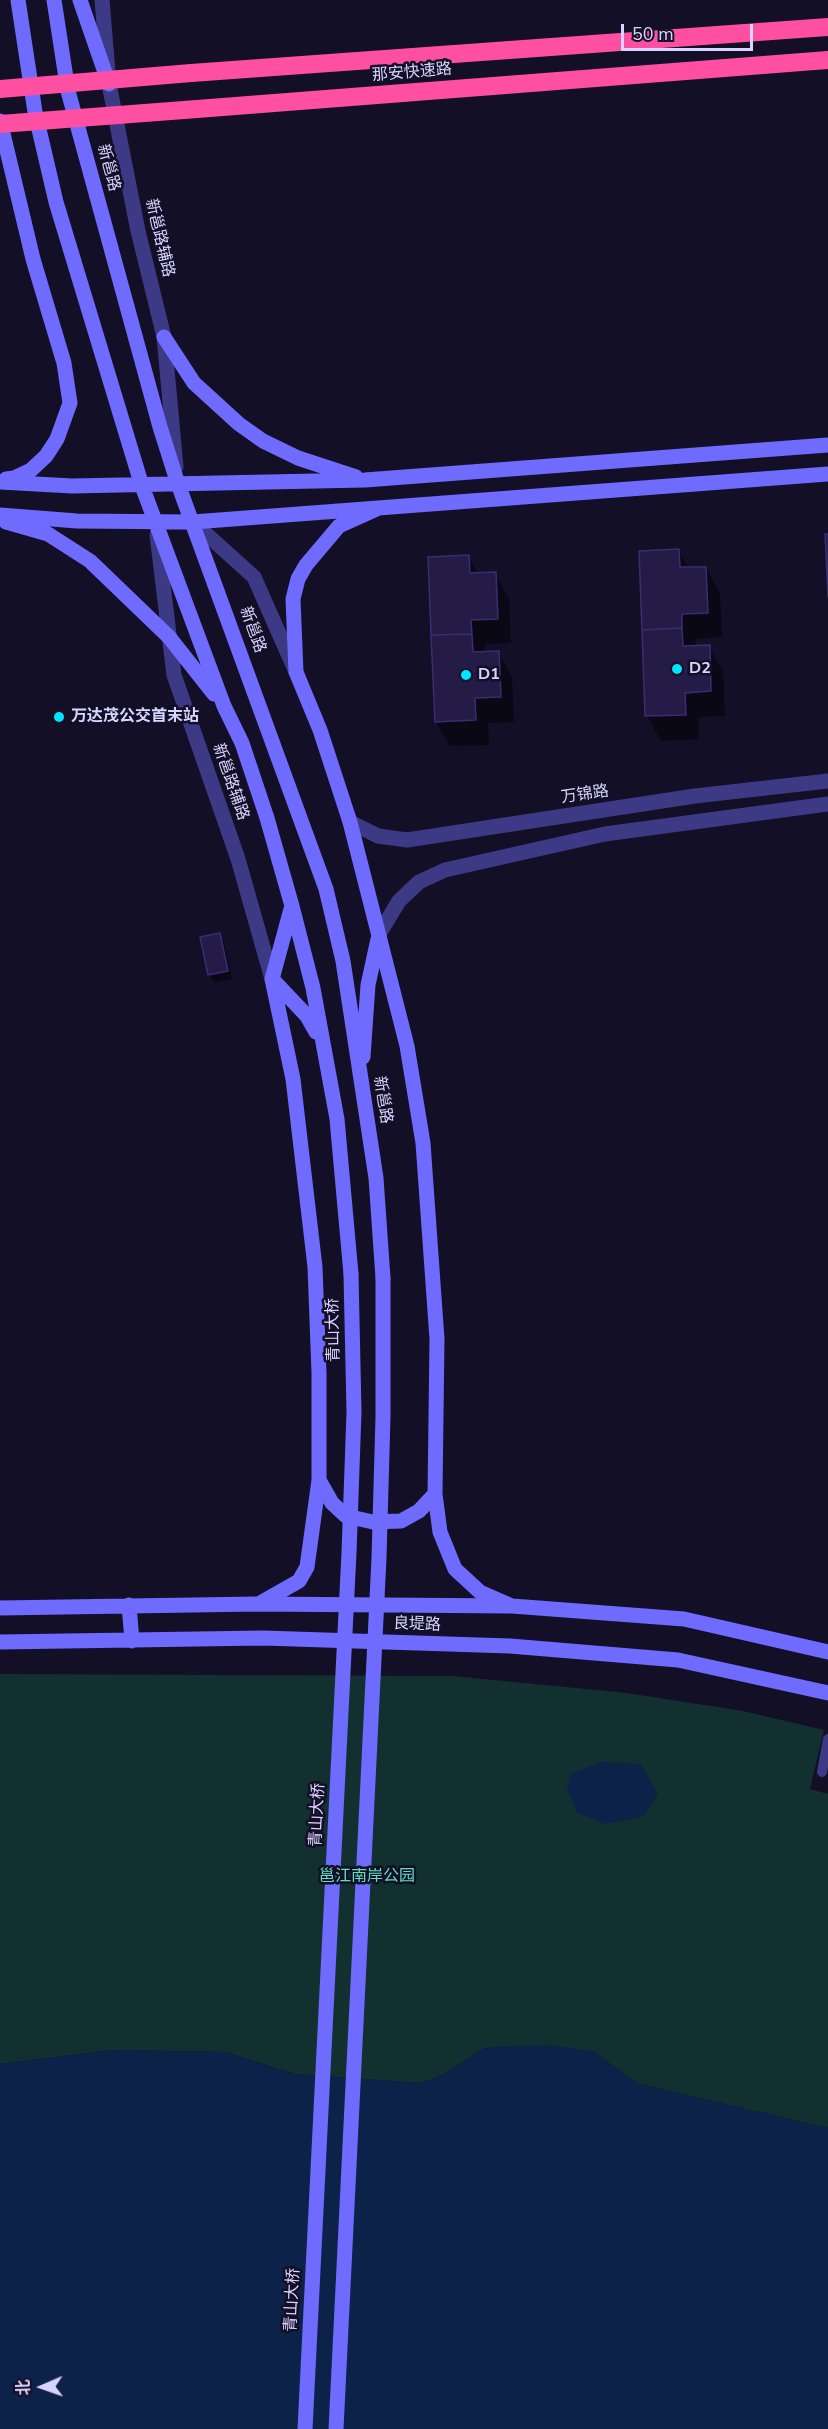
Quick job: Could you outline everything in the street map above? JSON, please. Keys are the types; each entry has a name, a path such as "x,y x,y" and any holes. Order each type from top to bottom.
{"highway":[{"name":"那安快速路","path":"0,90 191,73 828,27"},
{"name":"那安快速路","path":"0,122 828,60"}],"main road":[{"path":"18,0 35,112 56,202 142,486 224,706 245,754 292,906 313,988 323,1045"},
{"name":"新邕路","path":"54,0 68,91 178,484 326,889 342,961 376,1178 383,1278 383,1417 379,1558 336,2429"},
{"path":"80,0 110,84"},
{"path":"0,122 33,259 64,363 70,403 57,439 46,456 31,470 14,478 0,480"},
{"path":"164,337 195,383 239,424 264,441 298,458 365,480"},
{"path":"0,480 72,486 365,480 828,445"},
{"path":"0,515 77,522 193,522 828,474"},
{"path":"379,508 339,526 321,546 298,579 293,599 296,672 320,730 351,822 407,1046 423,1143 437,1339 435,1494 440,1532 455,1569 480,1592 512,1606"},
{"path":"0,520 48,534 90,561 169,637 224,706"},
{"path":"257,1604 299,1581 307,1567 319,1480 319,1373 314,1255 293,1079 272,979 292,906"},
{"path":"361,1078 368,985 380,934"},
{"path":"272,979 308,1016 323,1045"},
{"name":"青山大桥","path":"305,2429 349,1554 354,1412 351,1274 337,1119 323,1045"},
{"path":"319,1480 332,1503 346,1516 373,1522 401,1521 419,1511 435,1494"},
{"name":"良堤路","path":"0,1608 257,1604 512,1606 684,1619 828,1652"},
{"path":"129,1605 132,1641"},
{"name":"良堤路","path":"0,1642 263,1638 510,1646 678,1660 828,1694"}],"street":[{"name":"新邕路辅路","path":"102,0 110,84 138,231 164,337 178,484"},
{"path":"193,522 254,577 296,672"},
{"name":"新邕路辅路","path":"155,523 174,675 238,859 272,979"},
{"name":"万锦路","path":"351,822 378,836 407,840 695,796 828,780"},
{"path":"380,934 399,901 419,882 445,870 605,834 828,804"}],"lane":[{"path":"822,1772 828,1739"}],"green space":[{"name":"邕江南岸公园","path":"0,1674 453,1676 627,1693 743,1711 824,1730 810,1789 828,1794 828,2128 639,2084 592,2051 487,2047 440,2076 421,2083 294,2074 226,2052 113,2050 0,2064"}],"water":[{"path":"601,1762 641,1764 658,1793 644,1816 606,1824 577,1813 567,1789 571,1774"},
{"path":"548,2045 592,2051 639,2084 828,2128 828,2429 0,2429 0,2064 113,2050 226,2052 294,2074 421,2083 440,2076 487,2047"}],"building":[{"path":"825,534 828,534 828,597"},
{"path":"679,549 680,567 706,567 708,613 682,614 682,628 642,630 639,551"},
{"path":"469,555 470,573 496,572 498,619 471,620 472,634 431,635 428,557"},
{"name":"D2","path":"682,628 683,646 710,645 711,691 685,693 686,715 645,716 642,630"},
{"name":"D1","path":"472,634 473,652 499,651 501,697 475,698 476,720 435,722 431,635"},
{"path":"220,933 228,971 208,975 200,937"}],"place":[{"name":"D2","path":"677,669"},
{"name":"D1","path":"466,675"},
{"name":"万达茂公交首末站","path":"59,717"}]}
